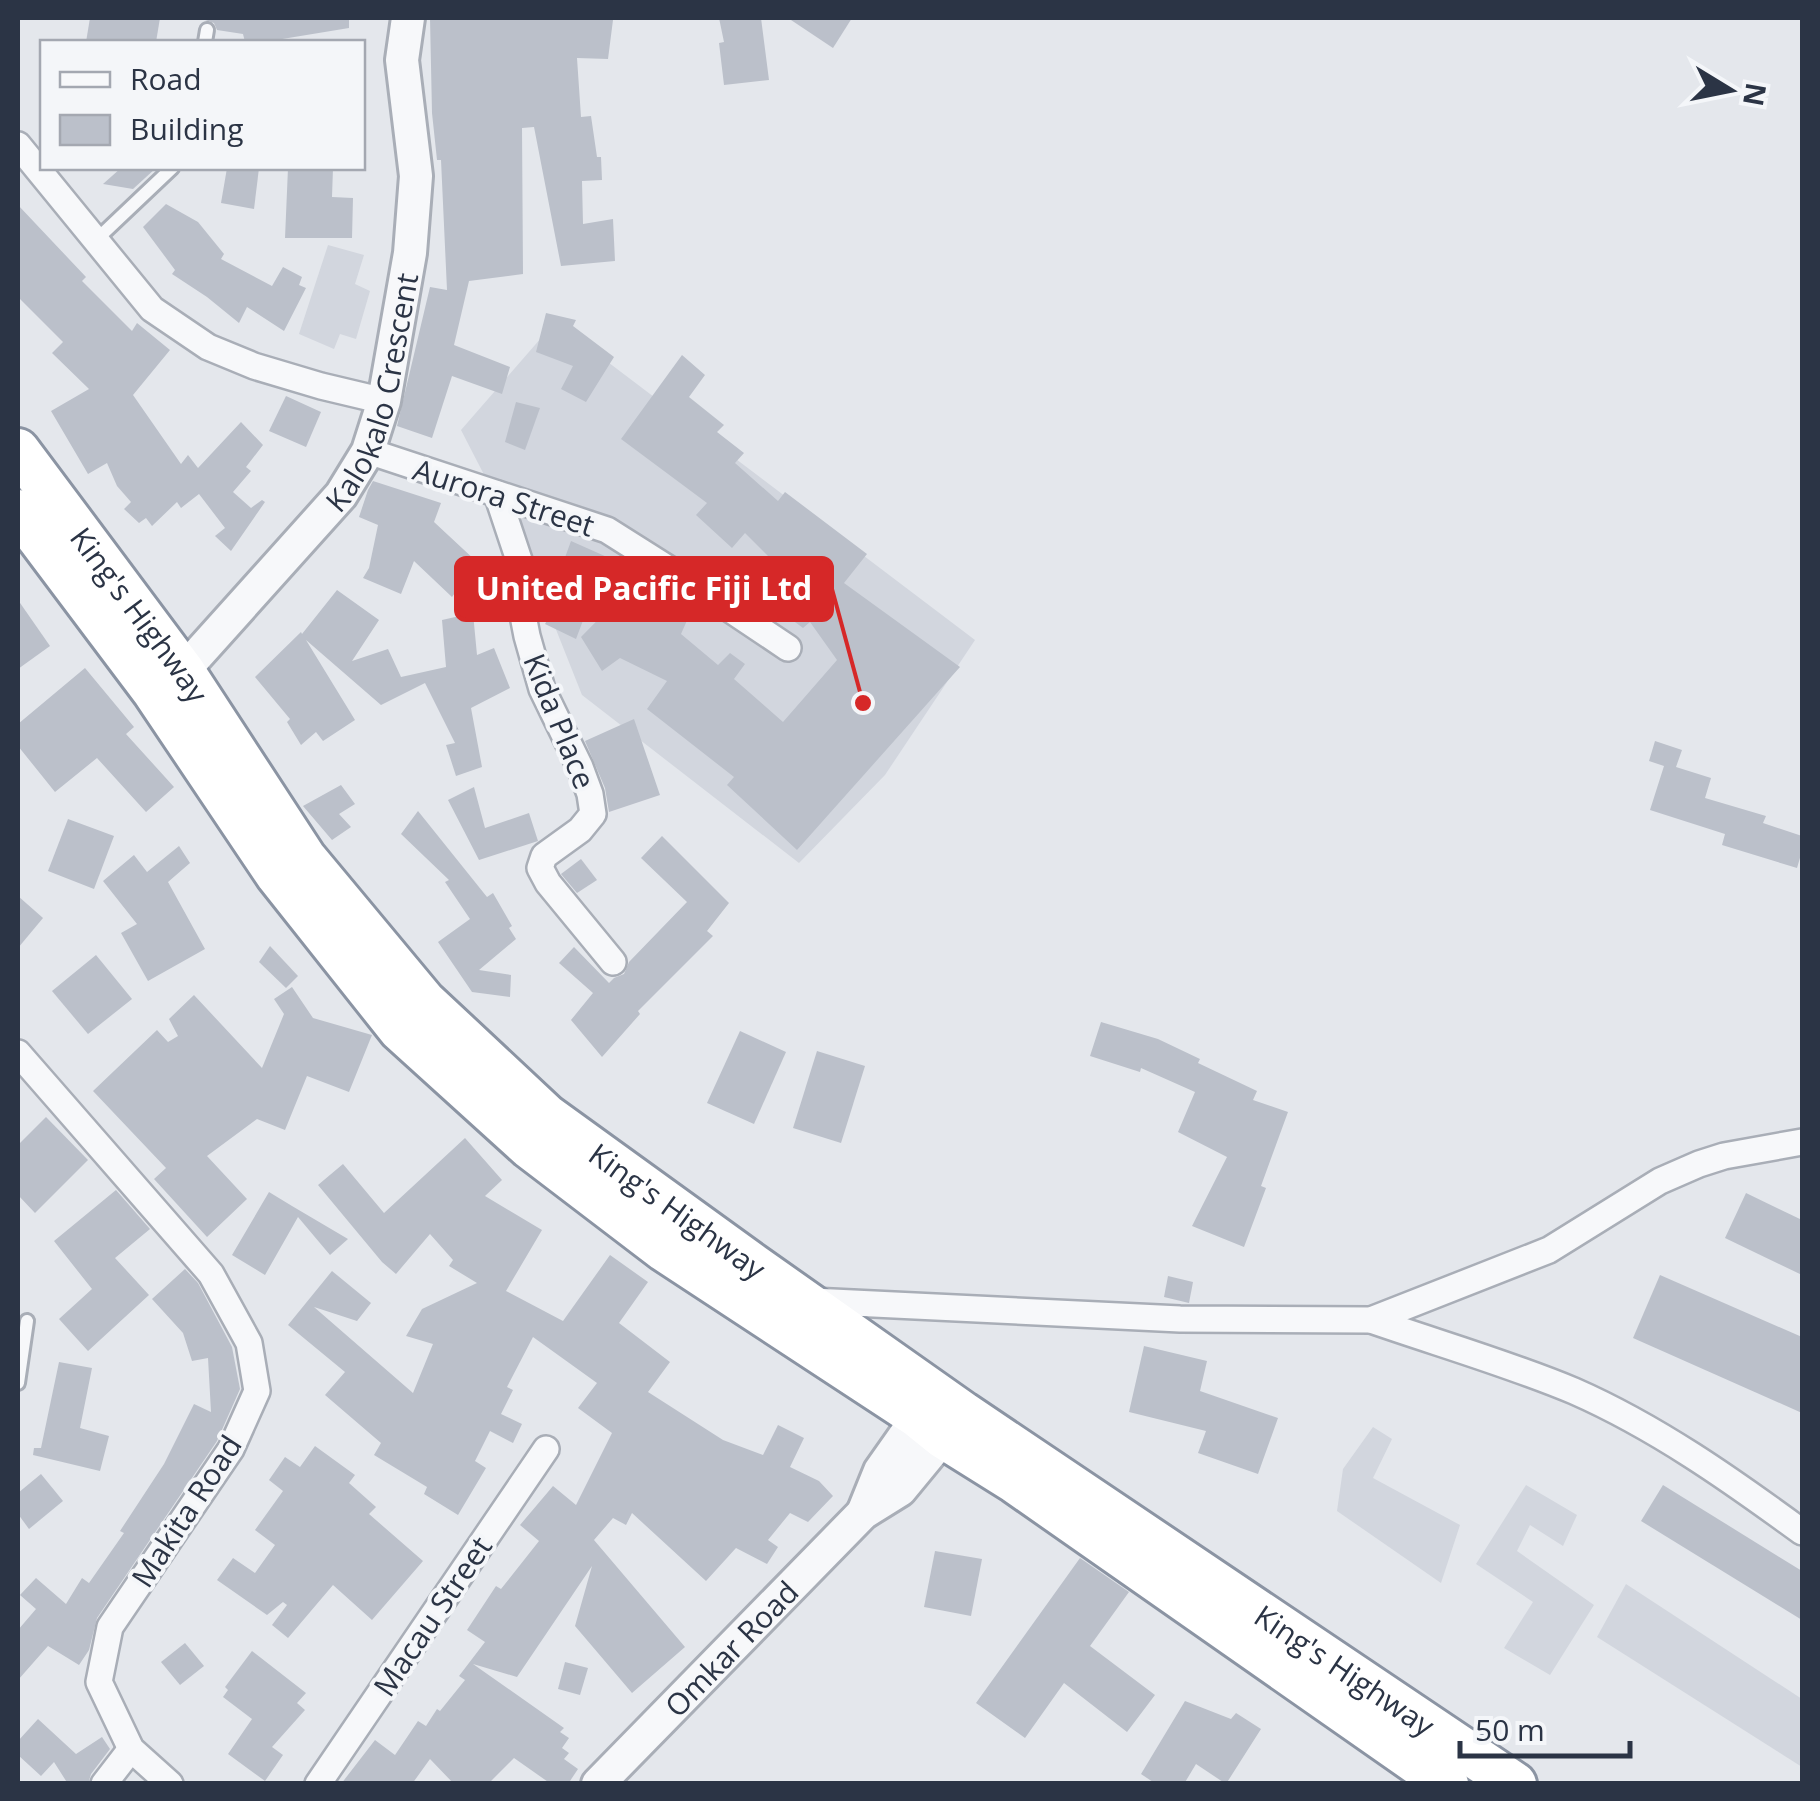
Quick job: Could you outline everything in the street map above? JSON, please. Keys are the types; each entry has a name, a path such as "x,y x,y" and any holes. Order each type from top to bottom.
{"highway":[{"name":"King's Highway","path":"18,450 168,682 278,875 400,1030 529,1147 664,1250 940,1415 1515,1784"},
{"name":"King's Highway","path":"18,511 168,682 305,858 424,1001 547,1116 805,1301 1014,1482 1447,1784"}],"street":[{"name":"Kalokalo Crescent","path":"168,682 341,495 368,451 384,401 410,253 416,176 402,60 408,18"},
{"path":"18,145 152,309 208,346 254,366 384,401"},
{"name":"Aurora Street","path":"368,451 606,530 788,648"},
{"name":"Kida Place","path":"497,494 520,563 520,600 542,690 580,767 594,814 580,830 544,856 540,868 612,962"},
{"name":"Makita Road","path":"18,1053 211,1274 250,1343 256,1391 231,1450 110,1628 99,1682 131,1748 170,1784"},
{"path":"1371,1320 1549,1250 1660,1181 1699,1164 1802,1142"},
{"path":"805,1301 1180,1319 1371,1320 1574,1391 1650,1429 1802,1532"},
{"name":"Omkar Road","path":"598,1784 864,1513 900,1490 940,1415"},
{"name":"Macau Street","path":"318,1784 546,1449"},
{"path":"104,1784 131,1748"}],"lane":[{"path":"95,241 170,170"},
{"path":"18,1383 27,1320"}],"shaded area":[{"path":"328,245 364,255 355,284 370,291 356,339 340,334 334,349 299,334"},
{"path":"555,322 975,640 885,775 799,863 582,695 530,564 461,430"},
{"path":"1373,1427 1392,1439 1373,1478 1460,1525 1441,1583 1337,1511 1343,1469"},
{"path":"1526,1485 1577,1515 1563,1546 1530,1525 1517,1551 1594,1605 1550,1675 1504,1648 1533,1602 1476,1564"},
{"path":"1626,1584 1802,1699 1802,1767 1597,1637"}],"building":[{"path":"90,18 160,18 156,40 86,40"},
{"path":"349,18 349,28 276,40 244,40 243,34 217,30 214,23 205,20"},
{"path":"430,18 613,20 608,59 577,58 581,117 591,116 602,180 582,181 583,224 613,219 615,261 561,266 534,127 522,128 523,274 469,281 454,345 510,367 502,394 452,376 432,438 397,426 430,287 447,290 441,160 437,160 432,113"},
{"path":"719,18 761,18 769,80 724,85 719,43 724,42"},
{"path":"788,18 852,18 833,48"},
{"path":"119,170 154,170 133,189 103,184"},
{"path":"227,170 259,170 254,209 221,203"},
{"path":"288,170 333,170 332,197 353,198 352,238 285,238"},
{"path":"166,204 198,222 224,254 221,259 272,286 283,267 302,277 299,285 306,288 284,331 247,307 239,323 172,274 175,270 143,227"},
{"path":"18,205 86,277 82,281 132,331 137,323 170,350 133,395 181,464 188,455 198,468 241,422 263,445 246,467 251,471 233,492 251,508 262,500 265,502 231,551 215,536 225,528 199,494 181,508 177,502 152,526 146,518 139,523 124,509 131,502 117,486 107,463 88,474 51,411 89,389 52,353 63,342 18,297"},
{"path":"546,313 576,320 573,326 614,357 586,402 561,389 573,366 536,352"},
{"path":"682,355 705,375 689,397 724,425 717,432 744,453 735,463 778,501 785,492 867,554 844,583 960,667 797,850 727,785 734,777 647,709 667,681 620,658 602,671 581,637 636,581 689,616 681,634 718,665 730,653 745,664 734,679 783,722 837,660 810,622 803,628 759,595 781,569 745,533 732,548 696,515 707,503 621,439"},
{"path":"286,396 321,412 306,447 269,431"},
{"path":"516,402 540,408 525,450 505,442"},
{"path":"373,481 441,503 434,522 477,562 452,597 414,561 401,594 363,578 369,568 378,525 359,517"},
{"path":"571,541 607,557 576,639 545,624 570,578 559,574"},
{"path":"337,590 379,620 352,661 388,649 401,677 446,667 442,620 473,613 477,655 494,648 510,688 471,708 482,767 456,776 446,745 455,743 425,683 381,705 306,640 355,720 323,741 316,732 301,745 287,722 290,719 255,677 302,634"},
{"path":"18,600 50,646 18,669"},
{"path":"85,668 134,727 126,734 174,787 146,812 97,758 55,792 18,746 18,724"},
{"path":"634,719 660,795 609,812 605,788 585,741"},
{"path":"1655,741 1682,750 1676,767 1711,778 1705,798 1766,816 1763,823 1802,836 1797,868 1722,845 1725,834 1650,810 1664,766 1649,761"},
{"path":"341,785 355,804 339,814 351,827 332,840 303,806"},
{"path":"474,787 485,828 529,813 538,841 479,860 448,800"},
{"path":"418,811 487,897 493,893 512,926 509,928 516,939 479,970 511,975 510,997 472,992 438,942 470,919 445,882 449,880 401,834"},
{"path":"68,819 114,836 94,889 48,871"},
{"path":"662,836 729,903 707,931 713,936 638,1011 640,1014 602,1057 571,1020 593,993 559,963 574,947 609,983 624,974 629,962 687,902 641,858"},
{"path":"179,846 190,863 168,882 205,949 148,981 121,933 137,924 103,881 134,855 147,872"},
{"path":"581,859 597,880 577,893 561,874"},
{"path":"18,896 43,918 18,948"},
{"path":"270,946 298,976 286,988 259,962"},
{"path":"96,955 132,999 88,1034 52,991"},
{"path":"292,987 313,1018 372,1035 349,1092 307,1076 285,1130 257,1119 207,1156 247,1199 207,1237 154,1179 166,1168 93,1091 157,1030 168,1042 178,1036 169,1019 194,995 262,1068 284,1014 274,999"},
{"path":"1101,1022 1158,1039 1200,1059 1198,1063 1257,1091 1253,1100 1288,1112 1244,1247 1192,1226 1227,1157 1178,1132 1195,1092 1141,1068 1140,1072 1090,1056"},
{"path":"740,1031 786,1052 754,1124 707,1103"},
{"path":"817,1051 865,1066 841,1143 793,1128"},
{"path":"46,1117 88,1160 35,1213 18,1195 18,1145"},
{"path":"465,1138 502,1180 485,1196 542,1230 506,1291 563,1321 610,1255 648,1282 619,1323 670,1362 648,1392 723,1440 763,1455 778,1425 804,1438 790,1467 819,1481 833,1496 808,1522 790,1513 768,1540 778,1547 767,1564 736,1548 706,1581 632,1513 626,1525 613,1518 594,1540 685,1647 632,1693 575,1626 592,1566 517,1677 473,1664 564,1728 560,1732 569,1738 562,1748 569,1753 564,1759 578,1769 568,1784 551,1784 514,1758 488,1784 454,1784 430,1759 412,1784 341,1784 375,1740 395,1755 418,1721 426,1726 465,1680 459,1676 485,1642 467,1630 496,1586 501,1589 539,1541 520,1525 553,1486 576,1505 612,1433 578,1408 597,1383 533,1337 507,1387 513,1390 501,1414 522,1424 513,1443 490,1431 475,1461 486,1468 458,1515 424,1494 427,1487 374,1455 381,1443 325,1395 345,1372 288,1325 332,1271 371,1303 357,1321 314,1307 413,1393 433,1344 406,1336 422,1309 477,1283 449,1266 453,1260 430,1234 396,1274 318,1185 343,1164 384,1213"},
{"path":"116,1190 150,1229 115,1258 149,1295 88,1351 59,1319 92,1289 54,1241"},
{"path":"269,1192 348,1239 330,1255 298,1217 265,1275 232,1255"},
{"path":"1746,1193 1802,1220 1802,1275 1725,1238"},
{"path":"185,1269 198,1283 232,1347 240,1389 217,1441 97,1618 89,1650 79,1665 48,1646 18,1680 18,1630 36,1609 20,1595 36,1578 66,1604 82,1578 89,1583 124,1533 120,1531 164,1464 194,1404 211,1412 208,1358 192,1361 183,1333 152,1299"},
{"path":"1660,1275 1802,1337 1802,1413 1633,1338"},
{"path":"1168,1276 1193,1282 1189,1303 1164,1297"},
{"path":"1144,1346 1207,1361 1200,1391 1278,1418 1258,1474 1198,1453 1206,1431 1129,1412"},
{"path":"59,1362 92,1368 80,1428 109,1436 100,1471 33,1455 34,1448 41,1448"},
{"path":"315,1446 355,1475 349,1483 376,1507 369,1514 423,1561 372,1620 333,1585 288,1638 272,1625 287,1605 283,1602 267,1615 217,1580 233,1558 255,1573 275,1545 255,1530 283,1491 269,1480 285,1457 300,1467"},
{"path":"41,1474 63,1501 29,1529 18,1514 18,1493"},
{"path":"1663,1485 1802,1571 1802,1620 1641,1521"},
{"path":"935,1551 982,1559 971,1616 924,1607"},
{"path":"1080,1558 1129,1592 1090,1646 1155,1695 1127,1732 1064,1683 1025,1738 976,1703"},
{"path":"185,1643 204,1666 180,1685 161,1662"},
{"path":"252,1651 306,1693 297,1703 305,1710 272,1747 283,1755 265,1781 228,1754 252,1719 223,1697 228,1690 225,1687"},
{"path":"565,1662 588,1668 580,1695 558,1689"},
{"path":"1185,1701 1231,1719 1236,1713 1261,1729 1226,1784 1196,1764 1184,1784 1156,1784 1141,1774"},
{"path":"38,1719 76,1754 102,1737 110,1749 88,1784 68,1784 54,1762 41,1776 18,1755 18,1741"}],"place":[{"name":"United Pacific Fiji Ltd","path":"863,703"}]}
